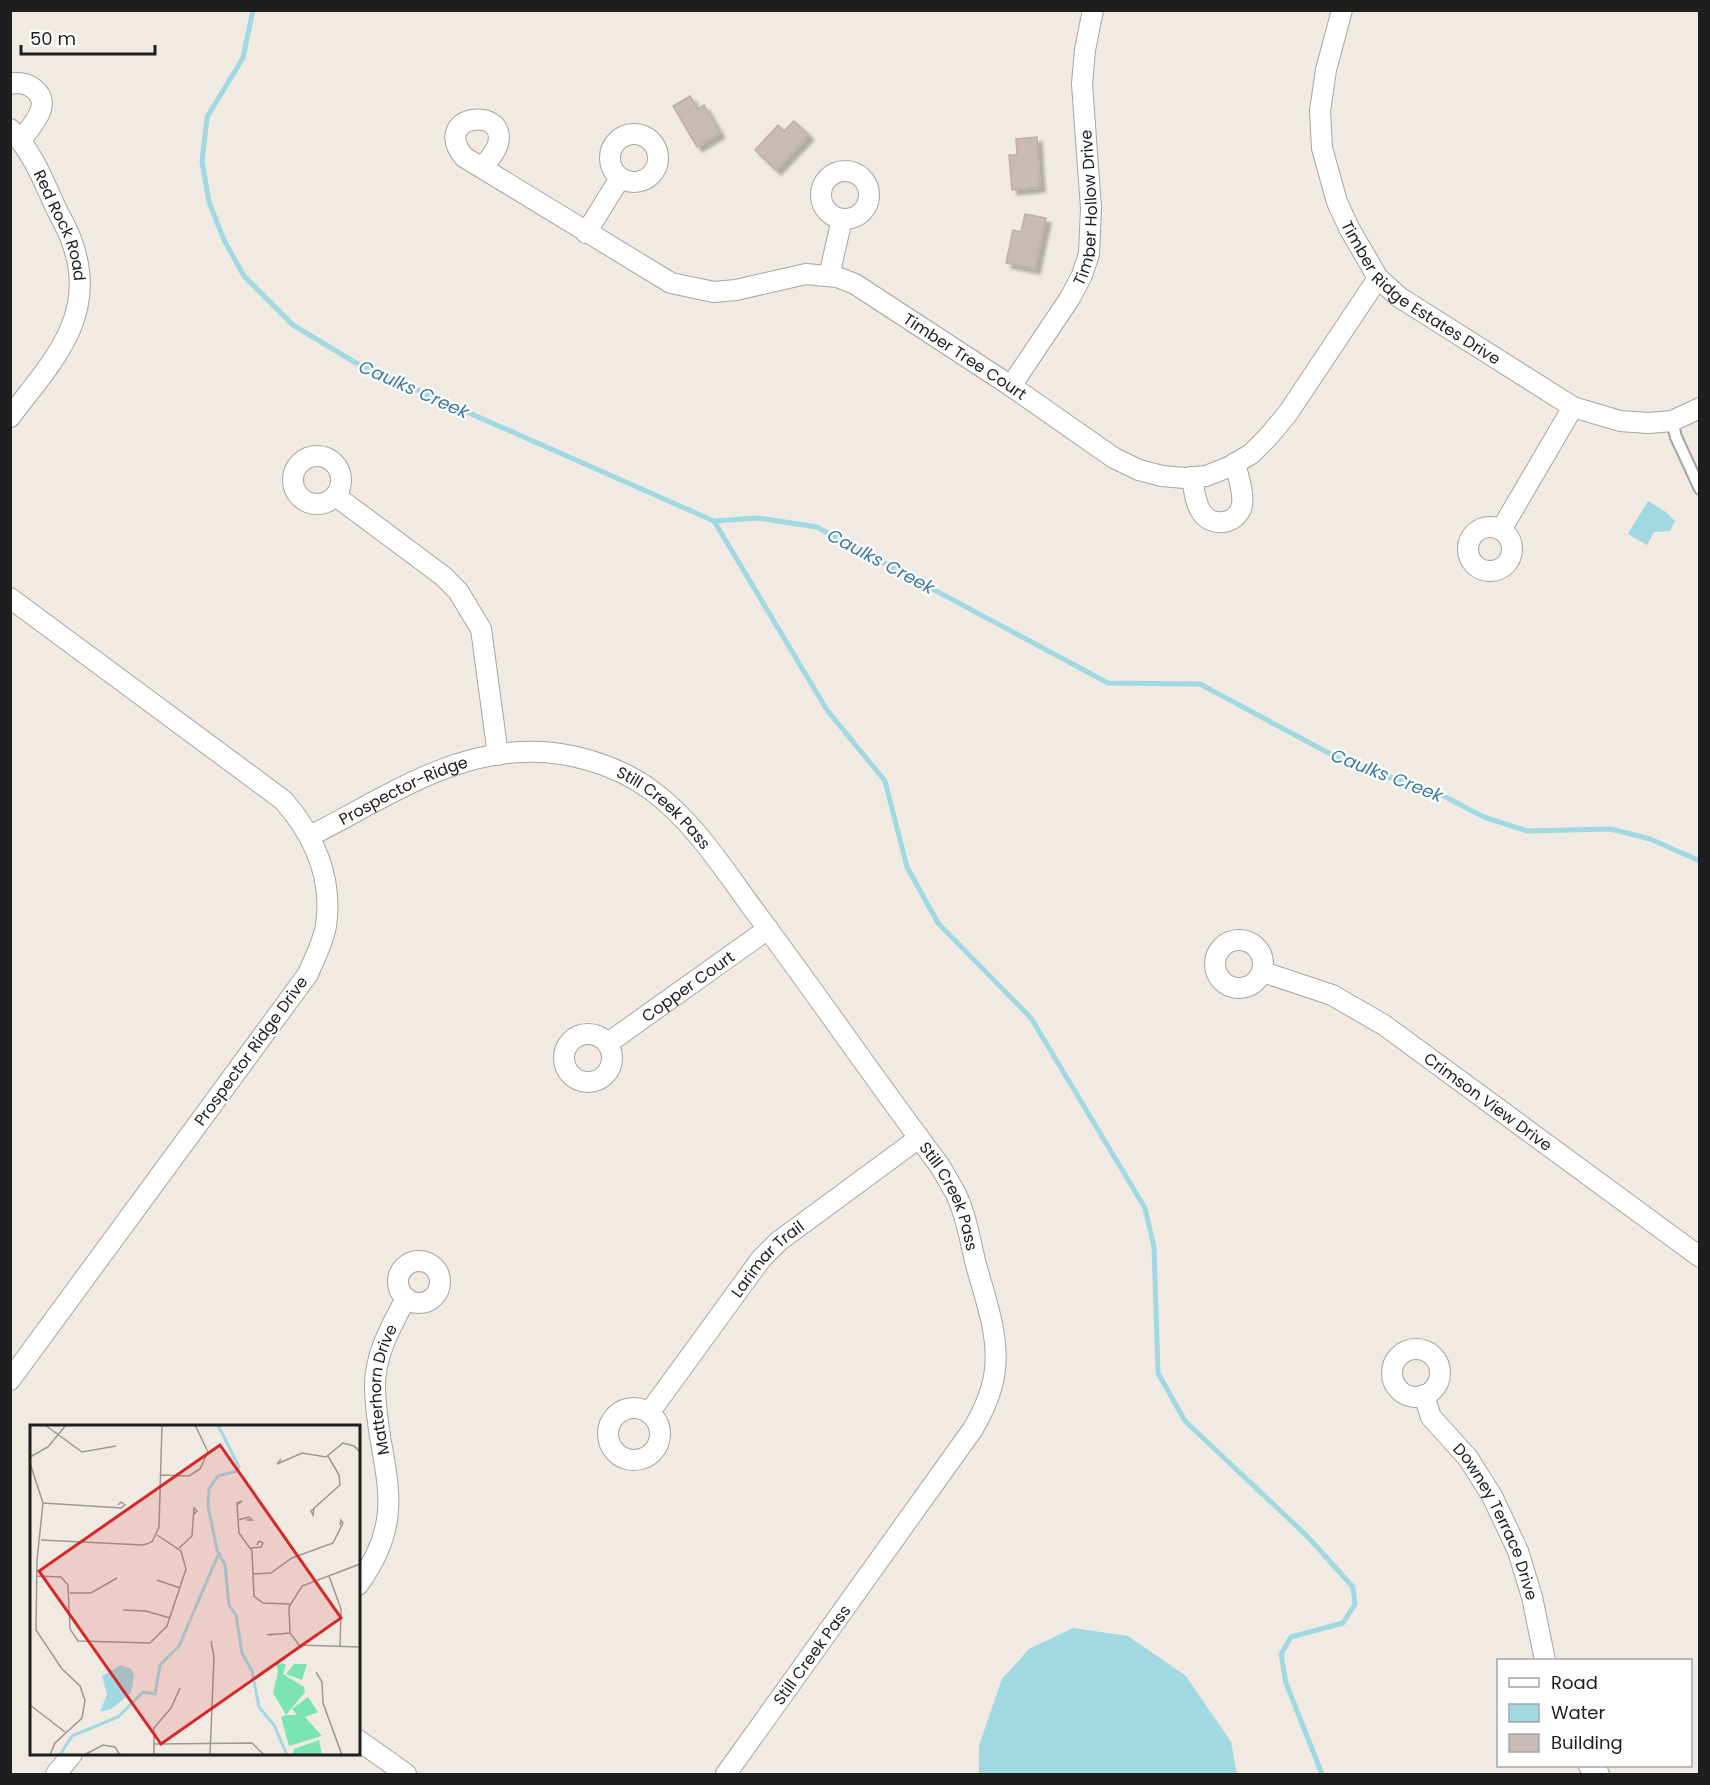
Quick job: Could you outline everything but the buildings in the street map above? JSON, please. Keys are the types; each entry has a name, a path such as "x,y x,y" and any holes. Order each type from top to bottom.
{"street":[{"name":"Timber Hollow Drive","path":"1011,386 1070,298 1082,275 1089,254 1091,208 1082,84 1085,50 1093,10"},
{"name":"Timber Ridge Estates Drive","path":"1342,10 1326,70 1320,111 1322,148 1337,202 1378,278 1400,297 1574,407 1620,421 1648,423 1672,421 1700,408"},
{"path":"10,84 28,85 38,92 43,107 38,118 16,134"},
{"name":"Red Rock Road","path":"10,417 62,347 73,326 80,284 79,266 73,244 32,156 16,134"},
{"name":"Timber Tree Court","path":"483,168 671,283 714,292 736,290 806,274 829,276 855,284 1011,386 1114,459 1162,476 1206,476 1251,454 1288,413 1378,278"},
{"path":"586,232 620,178"},
{"path":"829,276 842,219"},
{"path":"1501,530 1574,407"},
{"path":"1192,477 1199,507 1203,514 1215,522 1229,521 1240,510 1243,503 1235,463"},
{"path":"337,496 443,576 458,591 471,610 481,629 485,648 498,754"},
{"name":"Prospector Ridge Drive","path":"10,598 283,800 298,817 310,836 323,871 328,902 325,928 308,974 10,1380"},
{"name":"Still Creek Pass","path":"498,754 524,752 576,757 624,775 649,789 688,824 768,929 940,1166 956,1195 964,1217 991,1322 995,1368 992,1389 983,1412 726,1774"},
{"name":"Prospector-Ridge","path":"310,836 446,767 498,754"},
{"name":"Copper Court","path":"608,1043 768,929"},
{"name":"Crimson View Drive","path":"1263,972 1332,995 1384,1025 1700,1257"},
{"name":"Larimar Trail","path":"649,1413 761,1259 779,1241 919,1138"},
{"name":"Matterhorn Drive","path":"360,1582 377,1555 384,1539 388,1518 390,1503 388,1482 375,1386 380,1356 387,1335 406,1298"},
{"name":"Downey Terrace Drive","path":"1425,1395 1431,1417 1468,1458 1492,1496 1518,1551 1532,1597 1545,1659"},
{"path":"360,1741 406,1774"},
{"path":"56,1774 71,1755"}],"lane":[{"path":"1672,421 1676,437 1700,489"}],"water":[{"path":"1648,501 1666,512 1675,521 1670,531 1654,532 1647,545 1628,534"},
{"path":"1073,1628 1128,1636 1186,1676 1231,1742 1237,1774 979,1774 979,1745 1002,1679 1029,1649"}],"waterway":[{"name":"Caulks Creek","path":"253,10 243,58 207,117 202,161 209,202 224,240 244,276 293,325 356,363 714,521 758,518 817,527 1108,683 1200,684 1351,765 1436,792 1484,817 1527,831 1611,829 1650,839 1700,861"},
{"path":"714,521 827,710 885,781 907,867 938,923 1031,1018 1145,1208 1154,1247 1158,1373 1185,1421 1306,1535 1353,1587 1355,1604 1343,1623 1291,1637 1281,1654 1286,1683 1322,1774"}]}
